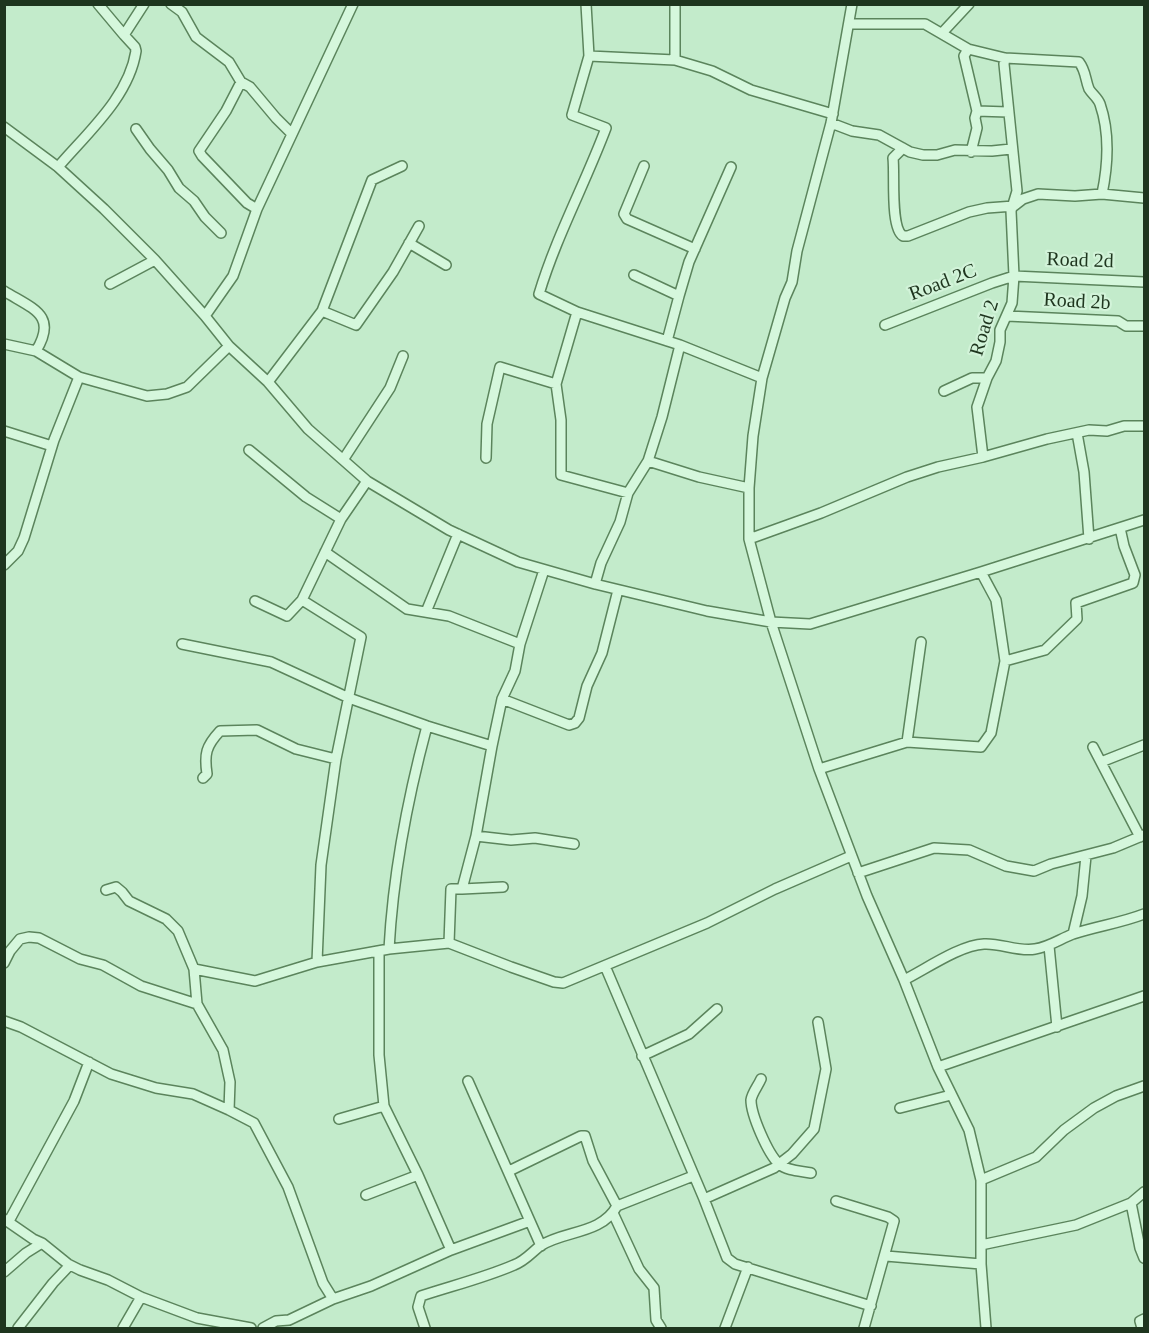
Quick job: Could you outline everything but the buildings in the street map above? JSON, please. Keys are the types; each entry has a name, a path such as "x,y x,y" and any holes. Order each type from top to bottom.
{"street":[{"path":"58,167 110,105 128,79 136,51 98,4"},
{"path":"124,35 144,4"},
{"path":"171,4 182,12 196,37 229,62 241,82 250,87 292,134"},
{"path":"205,316 233,276 257,209 353,4"},
{"path":"586,4 589,56 572,115 606,128 547,265 539,294 577,312 680,345 762,378"},
{"path":"675,4 675,60"},
{"path":"852,4 832,118 797,251 792,282 762,378 753,436 749,488 749,539 771,622 819,769 851,856 938,1067 969,1130 981,1180 981,1264 986,1329"},
{"path":"942,33 969,4"},
{"path":"849,24 925,24 968,49 1005,58 1079,62 1085,70 1090,90 1099,102 1106,130 1107,171 1102,194"},
{"path":"968,49 964,56 977,111 975,118 977,128 971,152"},
{"path":"589,56 675,60 712,71 751,90 832,118 852,131 879,135 910,152 931,156 950,151 1011,149"},
{"name":"Road 2","path":"983,458 977,407 987,378 996,361 1000,330 1012,303 1014,276 1011,211 1017,192 1011,149 1005,58"},
{"path":"241,82 226,111 199,150 202,156 247,203 257,209"},
{"path":"977,111 1008,112"},
{"path":"4,127 58,167 155,260 229,346 268,382 308,429 367,481 458,534 518,562 707,612 771,622 810,624 1144,520"},
{"path":"136,129 179,188 194,201 205,217 221,233"},
{"path":"903,148 893,158 893,192 899,235 908,236 969,212 1014,206 1023,199 1038,194 1075,196 1102,194 1144,198"},
{"path":"268,382 322,310 372,180 402,166"},
{"path":"644,166 624,214 627,219 695,249"},
{"path":"667,341 695,249 731,167"},
{"path":"322,310 356,325 393,272 419,226"},
{"path":"409,243 446,265"},
{"path":"110,284 155,260"},
{"path":"634,275 680,296"},
{"name":"Road 2d","path":"1014,276 1144,282"},
{"name":"Road 2C","path":"885,325 1014,276"},
{"path":"4,291 41,316 46,326 43,339 36,351"},
{"path":"577,312 556,384 561,420 561,474 628,493"},
{"name":"Road 2b","path":"1007,316 1118,321 1126,326 1144,326"},
{"path":"4,344 36,351 79,377 147,396 167,394 187,387 229,346"},
{"path":"595,584 628,493 648,461 680,345"},
{"path":"343,460 390,388 403,356"},
{"path":"486,458 487,424 500,367 556,384"},
{"path":"4,565 18,551 24,538 52,446 79,377"},
{"path":"944,392 972,378 987,378"},
{"path":"749,539 938,467 983,458 1047,439 1095,429 1107,431 1124,426 1144,426"},
{"path":"4,431 52,446"},
{"path":"1077,433 1084,472 1089,539"},
{"path":"249,450 306,497 340,519"},
{"path":"648,461 699,477 749,488"},
{"path":"255,601 287,616 302,600 340,519 367,481"},
{"path":"1005,661 1045,650 1077,619 1076,603 1133,583 1135,575 1120,528"},
{"path":"426,612 458,534"},
{"path":"325,552 406,609 448,616 520,644"},
{"path":"462,890 476,836 502,699 515,671 520,644 543,570"},
{"path":"819,769 907,742 981,747 991,733 1005,661 996,600 981,572"},
{"path":"502,699 569,725 574,723 579,718 587,686 602,653 618,590"},
{"path":"302,600 361,637 336,759 321,865 317,962"},
{"path":"907,742 921,642"},
{"path":"182,644 271,662 349,698 492,746"},
{"path":"427,726 411,787 384,950 379,1055 384,1106 451,1250"},
{"path":"203,778 207,774 205,758 207,750 220,731 257,729 296,749 336,759"},
{"path":"1101,762 1144,745"},
{"path":"858,873 934,848 969,850 1005,866 1034,871 1142,836 1093,747"},
{"path":"476,836 511,840 535,838 574,844"},
{"path":"194,969 255,981 317,962 384,950 449,943 554,982 563,982 707,923 851,856"},
{"path":"1073,934 1082,896 1086,856"},
{"path":"106,890 116,887 129,902 166,919 178,931 194,969 197,1004 223,1050 230,1082 229,1110"},
{"path":"449,943 451,889 503,887"},
{"path":"904,980 956,953 983,944 1025,950 1049,946 1073,934 1144,914"},
{"path":"4,963 20,939 39,938 80,959 103,965 141,986 197,1004"},
{"path":"1049,946 1057,1026"},
{"path":"605,966 727,1258 735,1264 871,1306"},
{"path":"938,1067 1144,996"},
{"path":"642,1056 689,1034 717,1009"},
{"path":"4,1021 21,1027 111,1074 156,1088 193,1094 254,1123 288,1187 323,1283 333,1299"},
{"path":"704,1199 774,1168 792,1154 814,1129 826,1069 818,1022"},
{"path":"88,1062 74,1101 7,1220 80,1270 108,1280 141,1297 197,1318 251,1329"},
{"path":"761,1079 751,1097 752,1107 764,1140 779,1164 790,1170 811,1173"},
{"path":"468,1081 541,1246"},
{"path":"981,1180 1036,1157 1064,1130 1094,1108 1116,1096 1144,1086"},
{"path":"900,1108 951,1095"},
{"path":"339,1119 384,1106"},
{"path":"509,1171 585,1136 593,1161 639,1269 654,1288 656,1320 661,1329"},
{"path":"366,1195 418,1175"},
{"path":"425,1329 418,1307 421,1296 515,1265 531,1256 541,1246 595,1226 615,1209 693,1176"},
{"path":"981,1245 1076,1225 1131,1203 1144,1191"},
{"path":"836,1202 893,1219 894,1224 886,1256 864,1329"},
{"path":"1131,1203 1144,1258"},
{"path":"263,1329 276,1321 289,1320 333,1299 371,1286 451,1250 530,1221"},
{"path":"4,1272 42,1243"},
{"path":"886,1256 981,1264"},
{"path":"18,1329 53,1283 70,1265"},
{"path":"725,1329 748,1267"},
{"path":"123,1329 141,1297"},
{"path":"1142,1329 1140,1321 1144,1319"}]}
